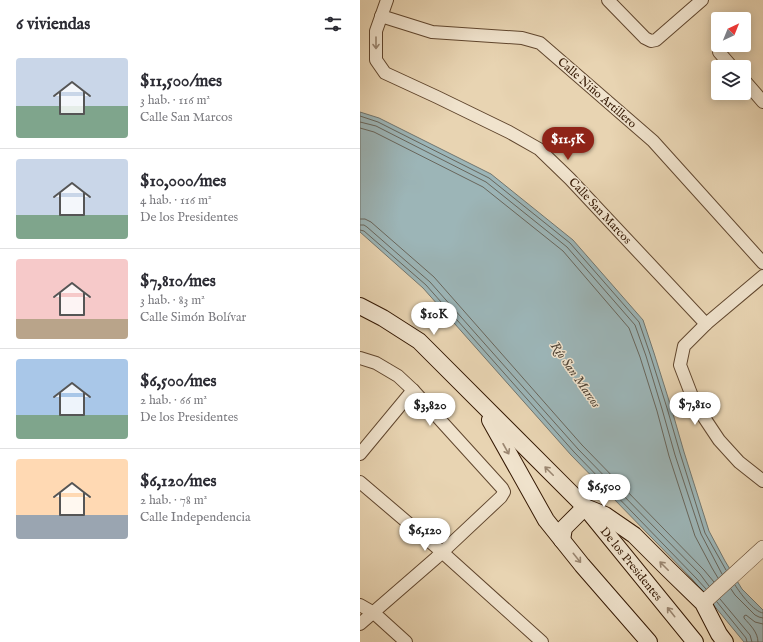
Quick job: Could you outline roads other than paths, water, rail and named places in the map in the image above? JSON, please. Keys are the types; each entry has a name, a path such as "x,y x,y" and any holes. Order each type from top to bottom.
{"main road":[{"name":"De los Presidentes","path":"360,306 383,318 419,341 585,507 695,642"},
{"name":"De los Presidentes","path":"481,403 546,520 648,642"},
{"path":"562,540 564,528 585,507 604,514 634,535 668,569 705,601 719,634 725,642"}],"street":[{"path":"381,16 387,0"},
{"path":"608,0 645,38 651,41 656,40 702,0"},
{"name":"Calle San Marcos","path":"381,16 376,31 376,60 385,73 509,132 539,149 570,179 706,324"},
{"name":"Calle Niño Artillero","path":"381,16 432,32 522,38 540,43 653,141 763,263"},
{"path":"719,52 726,60"},
{"path":"751,88 763,102"},
{"path":"763,276 706,324 684,346 680,365 695,404 719,440 740,462 763,481"},
{"path":"360,358 376,363 398,376 413,390 504,492 501,497 442,552 360,624"},
{"path":"360,454 413,390"},
{"path":"360,482 442,552 542,642"},
{"path":"705,601 763,548"},
{"path":"360,605 374,613 406,642"}],"water":[{"name":"Río San Marcos","path":"360,112 379,118 491,174 573,240 643,320 709,531 742,589 763,610 763,642 744,642 693,580 571,455 423,288 360,232"}]}
